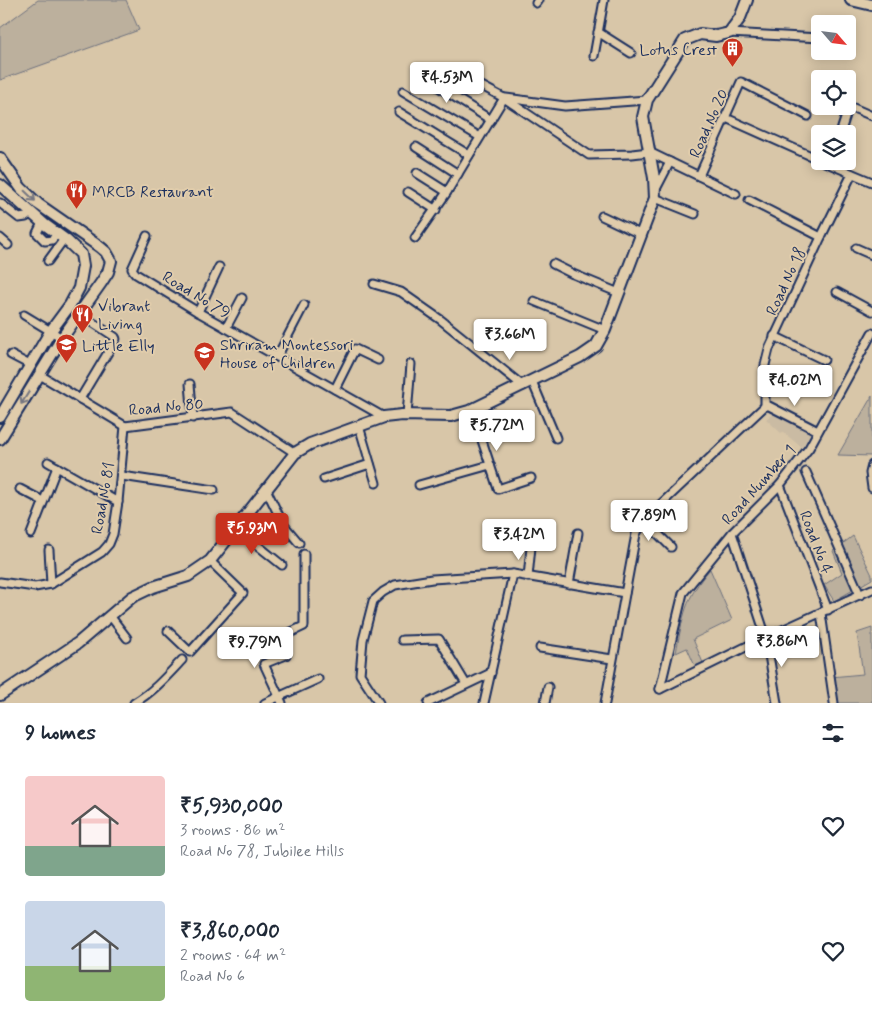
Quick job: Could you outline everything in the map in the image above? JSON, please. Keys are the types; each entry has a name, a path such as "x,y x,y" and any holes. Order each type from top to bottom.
{"main road":[{"path":"0,695 78,643 111,617 132,597 153,587 188,576 210,561 295,453 310,444 384,417 407,415 451,416 472,410 580,357 596,346 605,330 654,194 654,178 642,117 647,100 685,40 700,34 716,36 730,33 740,18 747,0"},
{"path":"851,0 872,5"},
{"path":"0,158 22,188 38,204 106,252 110,260 108,272 62,338 0,439"},
{"path":"0,417 50,332 70,305 79,288 83,273 81,254 1,189"}],"street":[{"path":"594,56 604,0"},
{"path":"598,32 631,53"},
{"path":"730,33 811,38"},
{"path":"467,78 504,98 589,155 649,152 736,194"},
{"path":"426,79 491,120"},
{"name":"Road No 20","path":"699,176 741,82 808,116"},
{"path":"403,91 480,136"},
{"path":"504,98 565,106 647,100"},
{"path":"416,238 436,210 504,98"},
{"path":"843,125 849,106 872,116"},
{"path":"399,112 469,155"},
{"path":"726,118 811,156"},
{"path":"416,147 458,174"},
{"path":"670,162 654,194 695,214"},
{"path":"844,170 872,182"},
{"path":"417,173 447,192"},
{"name":"Road No 18","path":"765,406 765,365 774,336 852,174"},
{"path":"408,192 436,210"},
{"path":"749,200 821,237"},
{"path":"0,203 19,218 26,217 31,213"},
{"path":"602,216 640,234"},
{"path":"48,261 61,236"},
{"name":"Road No 79","path":"147,236 132,269 136,274 198,312 384,417"},
{"path":"0,238 8,245"},
{"path":"856,248 872,255"},
{"path":"553,264 619,292"},
{"path":"198,312 219,267"},
{"path":"374,284 392,289 410,298 528,383 556,438"},
{"path":"837,292 872,311"},
{"path":"226,328 242,298"},
{"path":"534,301 605,330"},
{"path":"277,357 304,305"},
{"path":"24,316 62,338"},
{"path":"80,400 116,339 92,322"},
{"name":"Road Number 1","path":"766,637 660,689 683,593 732,533 780,485 803,456 872,333"},
{"path":"774,336 824,360"},
{"path":"335,390 356,349 378,360"},
{"path":"11,355 30,365"},
{"path":"407,415 411,364"},
{"name":"Road No 80","path":"40,375 125,426 232,412 295,453"},
{"path":"190,384 193,418"},
{"path":"605,703 636,534 644,520 765,406 770,406 818,431"},
{"path":"472,410 498,489 531,478"},
{"name":"Road No 81","path":"0,582 35,587 51,584 102,552 109,544 113,534 122,476 125,426"},
{"path":"359,426 376,483"},
{"path":"48,462 118,502"},
{"path":"324,479 370,464"},
{"path":"419,485 490,465"},
{"path":"872,466 870,473 872,488"},
{"path":"31,534 57,467"},
{"path":"806,472 860,595"},
{"path":"122,476 214,490"},
{"name":"Road No 4","path":"780,485 828,610"},
{"path":"20,489 43,501"},
{"path":"266,489 283,524 299,543"},
{"path":"644,520 671,547"},
{"path":"236,528 282,565"},
{"path":"732,533 766,637 777,703"},
{"path":"569,584 578,534"},
{"path":"528,577 530,547"},
{"path":"49,550 51,584"},
{"path":"281,699 264,664 286,655 279,638 304,626 304,554"},
{"path":"168,631 190,652 243,592 210,561"},
{"path":"379,703 360,674 364,635 374,601 383,592 395,585 432,579 513,574 624,593"},
{"path":"484,703 513,574"},
{"path":"778,632 872,589"},
{"path":"820,613 834,703"},
{"path":"111,617 127,638"},
{"path":"402,640 439,639 466,684"},
{"path":"540,648 612,659"},
{"path":"134,703 146,697 182,660"},
{"path":"428,703 491,673"},
{"path":"265,703 281,699 318,679"},
{"path":"545,703 548,687"}],"shaded area":[{"path":"38,0 126,0 139,30 0,80 0,28"},
{"path":"872,396 872,456 838,455"},
{"path":"774,413 812,433 801,447 783,432 781,433 766,419"},
{"path":"853,536 872,575 872,579 834,601 824,585 842,573 833,551"},
{"path":"710,569 732,620 693,639 703,663 695,666 687,648 676,653 686,608 695,589"},
{"path":"872,628 872,703 835,703 831,677 863,674 857,633"}],"place":[{"name":"Lotus Crest","path":"733,68"},
{"name":"MRCB Restaurant","path":"76,210"},
{"name":"Vibrant Living","path":"82,333"},
{"name":"Little Elly","path":"66,364"},
{"name":"Shriram Montessori House of Children","path":"204,372"}]}
